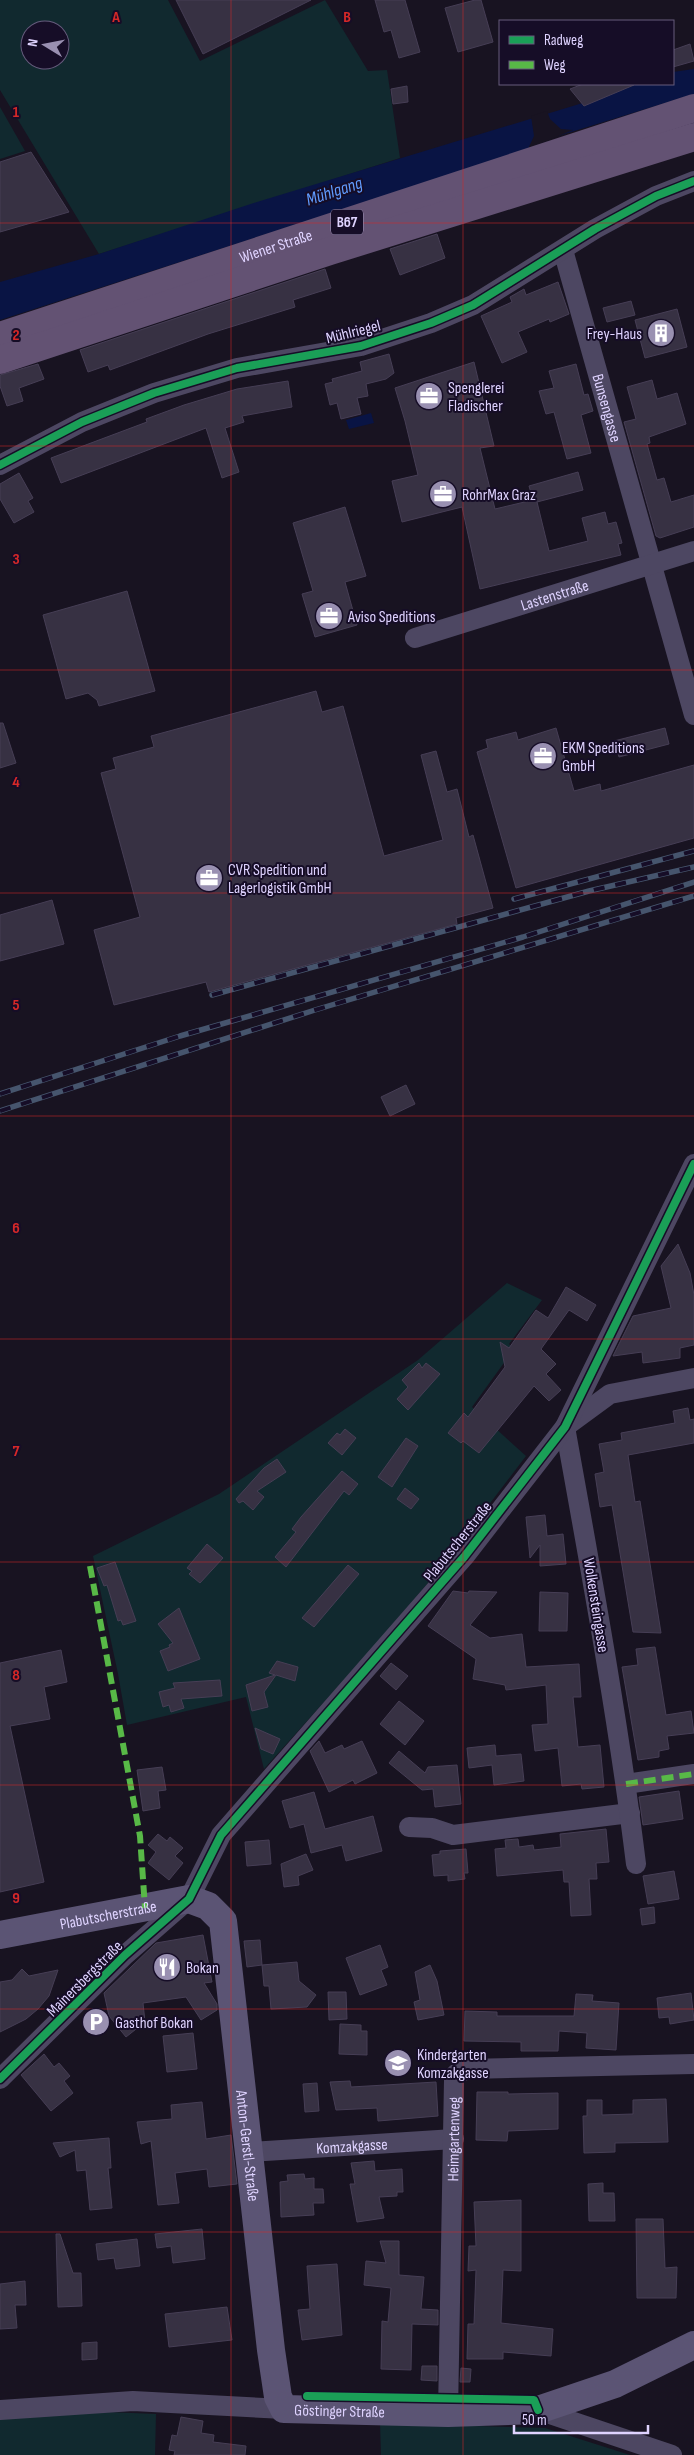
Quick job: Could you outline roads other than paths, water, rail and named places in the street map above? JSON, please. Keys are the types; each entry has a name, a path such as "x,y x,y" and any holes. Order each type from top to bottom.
{"main road":[{"name":"Wiener Straße","path":"0,336 694,108"},
{"name":"Wiener Straße","path":"0,360 330,251 694,137"}],"street":[{"name":"Mühlriegel","path":"0,465 82,422 154,393 237,368 361,346 431,323 474,305 596,229 656,196 694,181"},
{"name":"Bunsengasse","path":"562,250 694,715"},
{"name":"Lastenstraße","path":"415,638 694,551"},
{"name":"Plabutscherstraße","path":"0,1935 189,1900 221,1835 464,1557 565,1427 694,1164"},
{"path":"565,1427 610,1394 694,1378"},
{"name":"Wolkensteingasse","path":"565,1427 626,1784 636,1864"},
{"path":"626,1784 694,1774"},
{"path":"409,1827 432,1828 453,1835 630,1812"},
{"name":"Mainersbergstraße","path":"0,2079 125,1955 189,1900"},
{"name":"Anton-Gerstl-Straße","path":"189,1900 208,1906 222,1921 250,2152 271,2350 278,2397 284,2410"},
{"name":"Heimgartenweg","path":"448,2413 454,2080 458,2072 463,2070 694,2064"},
{"name":"Komzakgasse","path":"250,2152 454,2139"},
{"path":"538,2410 615,2384 694,2345"},
{"name":"Göstinger Straße","path":"0,2410 133,2401 284,2410 448,2413 538,2410 672,2455"}],"water":[{"name":"Mühlgang","path":"694,69 694,94 555,137 518,153 0,320 0,282 99,254 257,202 599,98 634,85 674,85 674,72"},
{"path":"371,413 374,423 349,429 346,420"}],"railway":[{"path":"514,899 694,851"},
{"path":"212,995 589,891 694,867"},
{"path":"0,1094 180,1036 523,937 694,882"},
{"path":"0,1111 315,1010 694,896"}],"place":[{"name":"Frey-Haus","path":"661,333"},
{"name":"Spenglerei Fladischer","path":"429,396"},
{"name":"RohrMax Graz","path":"443,494"},
{"name":"Aviso Speditions","path":"329,616"},
{"name":"EKM Speditions GmbH","path":"543,756"},
{"name":"CVR Spedition und Lagerlogistik GmbH","path":"209,878"},
{"name":"Bokan","path":"167,1967"},
{"name":"Gasthof Bokan","path":"96,2022"},
{"name":"Kindergarten Komzakgasse","path":"398,2063"}]}
